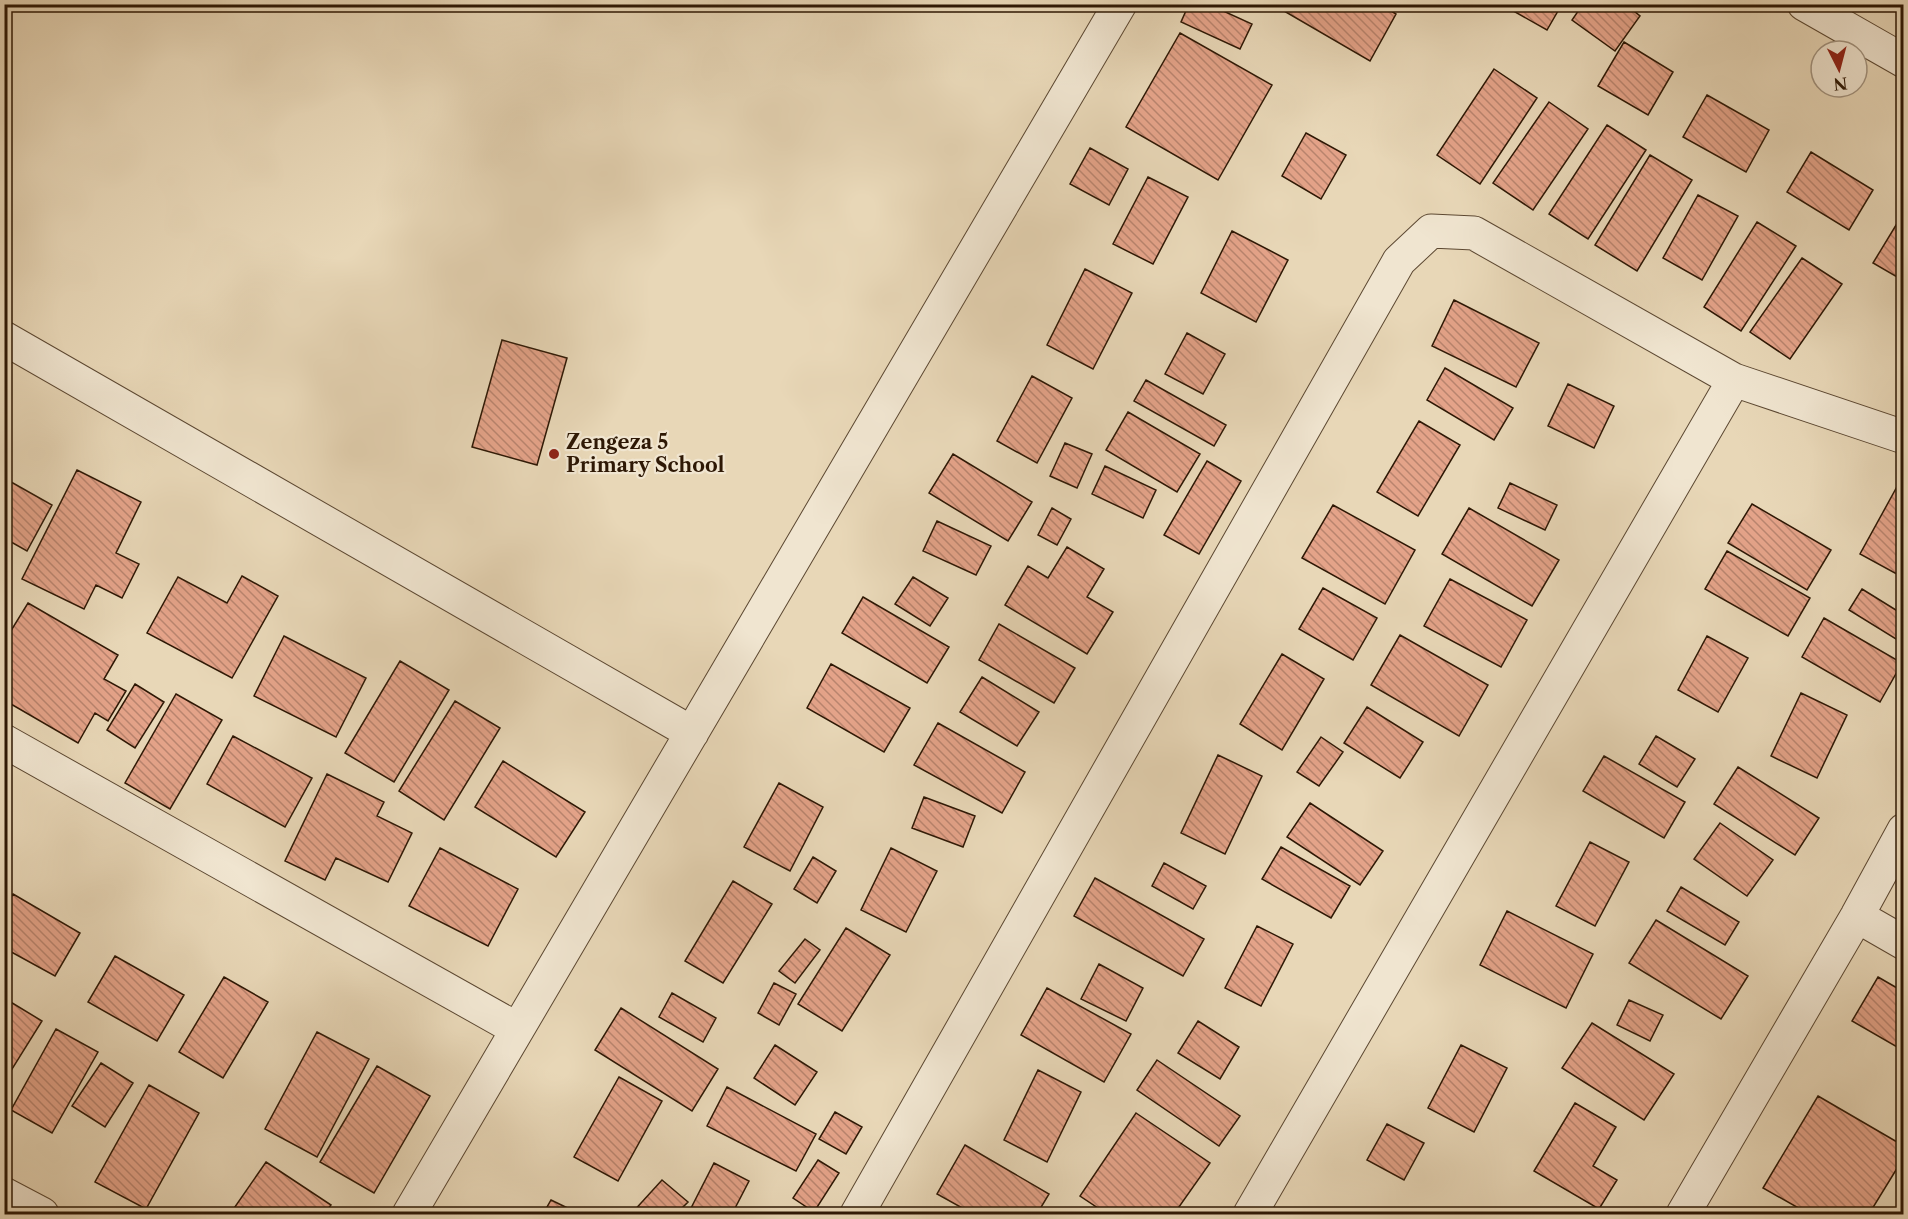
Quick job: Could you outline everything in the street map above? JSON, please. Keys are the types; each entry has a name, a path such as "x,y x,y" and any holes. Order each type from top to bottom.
{"street":[{"path":"409,1215 1120,4"},
{"path":"1804,4 1904,61"},
{"path":"857,1215 1399,261 1431,231 1474,233 1734,380 1904,437"},
{"path":"4,338 692,733"},
{"path":"1250,1215 1734,380"},
{"path":"4,741 517,1029"},
{"path":"1683,1215 1857,916 1904,830"},
{"path":"1857,916 1904,943"},
{"path":"4,1194 42,1215"}],"building":[{"path":"1189,4 1208,4 1252,24 1240,49 1181,22"},
{"path":"1272,4 1380,4 1396,14 1370,61"},
{"path":"1501,4 1562,4 1547,30"},
{"path":"1583,4 1625,4 1640,16 1615,51 1572,20"},
{"path":"1180,33 1272,85 1218,180 1126,127"},
{"path":"1624,42 1673,72 1648,115 1598,86"},
{"path":"1494,69 1537,98 1480,184 1437,155"},
{"path":"1707,95 1769,130 1746,172 1683,137"},
{"path":"1549,102 1588,129 1533,210 1493,183"},
{"path":"1607,125 1646,150 1588,239 1549,214"},
{"path":"1306,133 1346,155 1321,199 1282,176"},
{"path":"1090,148 1128,169 1109,205 1070,184"},
{"path":"1811,152 1873,190 1849,230 1787,192"},
{"path":"1650,155 1692,180 1637,271 1595,245"},
{"path":"1148,177 1188,197 1153,264 1113,244"},
{"path":"1698,195 1738,216 1702,280 1663,258"},
{"path":"1904,212 1904,281 1873,263"},
{"path":"1757,222 1796,246 1741,331 1704,307"},
{"path":"1232,231 1288,260 1256,322 1201,293"},
{"path":"1802,258 1842,284 1790,359 1750,332"},
{"path":"1085,269 1132,293 1093,369 1047,345"},
{"path":"1454,300 1539,343 1516,387 1432,346"},
{"path":"1187,333 1225,354 1203,394 1165,374"},
{"path":"502,340 567,358 537,465 472,447"},
{"path":"1445,368 1513,408 1494,440 1427,400"},
{"path":"1032,376 1072,398 1037,463 997,441"},
{"path":"1146,380 1226,425 1214,446 1134,401"},
{"path":"1568,384 1614,406 1594,448 1548,426"},
{"path":"1128,412 1200,454 1177,492 1106,450"},
{"path":"1419,421 1460,445 1418,516 1377,492"},
{"path":"1065,443 1092,454 1077,488 1050,476"},
{"path":"953,454 1032,502 1008,541 929,493"},
{"path":"1207,461 1241,481 1199,554 1164,535"},
{"path":"1105,466 1156,490 1143,518 1092,494"},
{"path":"77,470 141,502 116,553 139,564 122,598 96,585 84,609 22,579"},
{"path":"4,478 52,505 27,551 4,538"},
{"path":"1510,483 1557,505 1545,530 1498,508"},
{"path":"1899,483 1904,486 1904,578 1860,554"},
{"path":"1752,504 1831,550 1807,590 1728,543"},
{"path":"1333,505 1415,550 1385,604 1302,558"},
{"path":"1052,508 1071,519 1057,545 1038,535"},
{"path":"1469,508 1559,560 1532,606 1442,554"},
{"path":"937,521 991,546 976,575 923,551"},
{"path":"1067,547 1104,569 1087,597 1113,612 1087,654 1005,605 1028,566 1048,578"},
{"path":"1727,551 1810,598 1788,636 1705,589"},
{"path":"242,576 278,596 232,678 147,633 178,577 227,603"},
{"path":"913,577 948,598 930,626 895,604"},
{"path":"1450,579 1527,620 1501,667 1424,626"},
{"path":"1323,588 1377,618 1353,660 1299,629"},
{"path":"1862,589 1904,615 1904,644 1849,610"},
{"path":"863,597 949,647 927,683 842,633"},
{"path":"28,603 118,655 104,679 126,691 108,721 95,713 78,743 4,700 4,642"},
{"path":"1824,618 1902,663 1880,702 1802,657"},
{"path":"999,624 1075,668 1054,703 979,660"},
{"path":"1400,635 1488,685 1459,736 1371,685"},
{"path":"284,636 366,678 336,737 254,696"},
{"path":"1707,636 1748,658 1718,712 1678,690"},
{"path":"1282,654 1324,679 1282,750 1240,724"},
{"path":"400,661 449,690 394,782 345,753"},
{"path":"831,664 910,708 884,752 807,708"},
{"path":"982,677 1039,712 1017,746 960,712"},
{"path":"135,684 164,702 135,748 107,730"},
{"path":"1801,693 1847,715 1817,778 1771,756"},
{"path":"176,694 222,720 170,809 125,783"},
{"path":"455,701 500,728 444,820 399,791"},
{"path":"1367,707 1423,742 1400,778 1344,743"},
{"path":"938,723 1025,772 1002,813 914,765"},
{"path":"233,736 312,778 285,827 207,784"},
{"path":"1656,736 1695,759 1677,787 1639,764"},
{"path":"1321,737 1343,752 1319,786 1297,772"},
{"path":"1218,755 1262,776 1225,854 1181,833"},
{"path":"1604,756 1685,802 1664,838 1583,791"},
{"path":"503,761 585,812 556,857 475,807"},
{"path":"1738,767 1819,818 1795,855 1714,804"},
{"path":"327,774 384,802 377,816 412,833 388,882 336,858 325,880 285,861"},
{"path":"779,783 823,807 790,871 744,847"},
{"path":"924,797 975,816 963,847 912,828"},
{"path":"1310,803 1383,851 1360,885 1287,837"},
{"path":"1720,823 1773,860 1747,896 1694,859"},
{"path":"1590,842 1629,862 1595,926 1556,906"},
{"path":"1281,847 1350,886 1331,918 1262,879"},
{"path":"440,848 518,889 488,946 409,906"},
{"path":"891,848 937,871 906,932 861,910"},
{"path":"813,857 836,871 817,903 794,889"},
{"path":"1164,863 1206,886 1193,909 1152,886"},
{"path":"1095,878 1204,939 1183,976 1074,916"},
{"path":"733,881 772,904 723,983 685,961"},
{"path":"1681,887 1739,922 1725,945 1667,911"},
{"path":"13,894 80,933 55,976 4,948 4,908"},
{"path":"1507,911 1593,954 1566,1008 1480,965"},
{"path":"1656,920 1748,976 1721,1019 1629,963"},
{"path":"1257,926 1293,944 1261,1006 1225,988"},
{"path":"846,928 890,955 842,1031 798,1004"},
{"path":"805,939 820,950 795,983 779,971"},
{"path":"115,956 184,995 157,1041 88,1002"},
{"path":"1099,964 1143,988 1126,1021 1081,999"},
{"path":"224,977 268,1002 223,1078 179,1052"},
{"path":"1878,977 1904,992 1904,1051 1852,1021"},
{"path":"774,983 796,994 779,1025 758,1013"},
{"path":"1047,988 1131,1034 1104,1082 1021,1035"},
{"path":"672,993 716,1018 703,1042 659,1017"},
{"path":"4,998 42,1021 4,1082"},
{"path":"1629,1000 1663,1015 1650,1041 1617,1025"},
{"path":"621,1008 718,1069 692,1111 595,1050"},
{"path":"1198,1021 1239,1047 1220,1079 1178,1053"},
{"path":"1592,1023 1674,1074 1644,1120 1562,1068"},
{"path":"56,1029 98,1052 52,1133 11,1110"},
{"path":"317,1032 369,1059 317,1157 265,1129"},
{"path":"775,1045 817,1072 795,1105 754,1078"},
{"path":"1461,1045 1507,1068 1474,1132 1428,1108"},
{"path":"1157,1060 1240,1116 1219,1146 1137,1090"},
{"path":"101,1063 133,1083 105,1127 72,1106"},
{"path":"377,1066 430,1096 374,1193 320,1162"},
{"path":"1038,1070 1081,1092 1047,1162 1004,1140"},
{"path":"619,1077 662,1101 618,1181 574,1157"},
{"path":"149,1085 199,1113 146,1209 95,1182"},
{"path":"727,1087 816,1134 796,1171 707,1126"},
{"path":"1818,1096 1904,1146 1904,1157 1869,1214 1809,1214 1763,1188"},
{"path":"1575,1103 1616,1127 1593,1166 1617,1180 1599,1209 1534,1171"},
{"path":"835,1112 862,1127 846,1154 819,1139"},
{"path":"1136,1113 1210,1163 1174,1214 1107,1214 1080,1196"},
{"path":"1387,1124 1424,1143 1404,1180 1367,1160"},
{"path":"965,1145 1049,1194 1037,1214 973,1214 937,1194"},
{"path":"818,1160 839,1173 814,1212 793,1198"},
{"path":"266,1162 331,1205 324,1214 230,1214"},
{"path":"714,1163 749,1181 732,1214 688,1214"},
{"path":"662,1180 688,1202 676,1214 631,1214"},
{"path":"551,1200 580,1214 543,1214"}],"place":[{"name":"Zengeza 5 Primary School","path":"554,454"}]}
